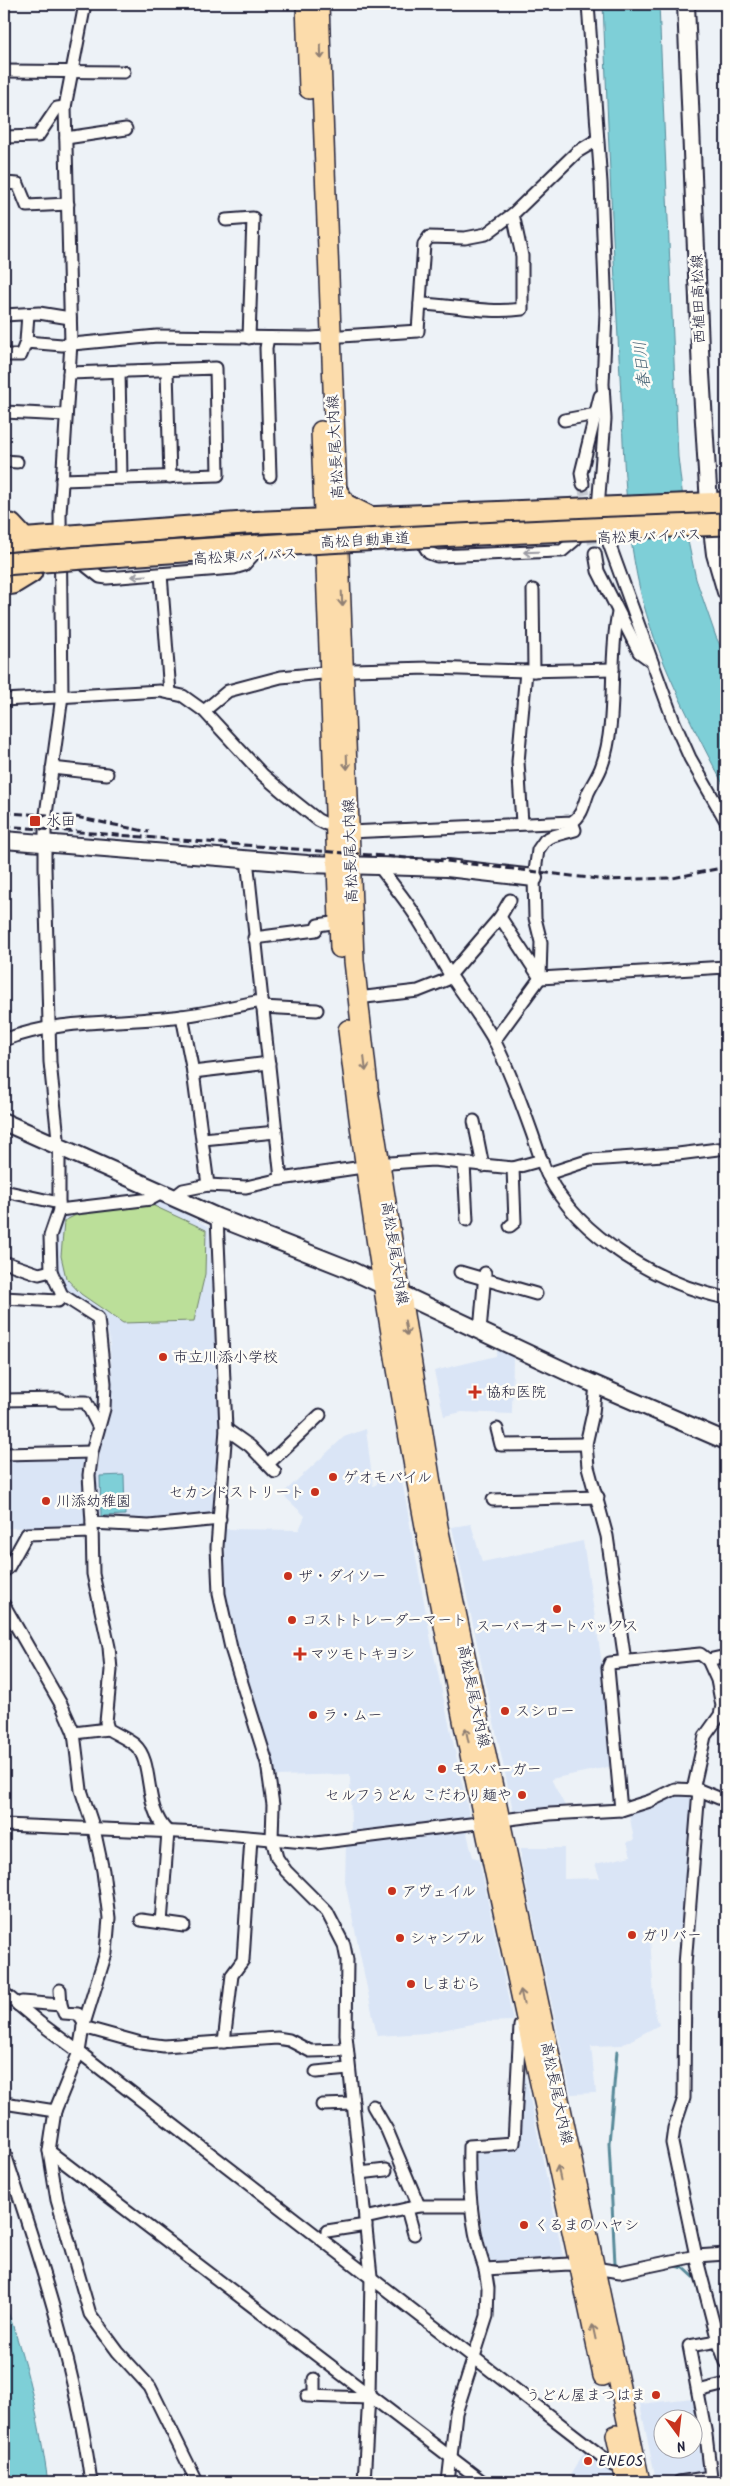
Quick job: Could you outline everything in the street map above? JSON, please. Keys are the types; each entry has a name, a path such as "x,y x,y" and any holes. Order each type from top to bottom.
{"highway":[{"path":"337,492 345,505 370,518"},
{"name":"高松東バイパス","path":"4,542 244,523 605,508 715,506"},
{"name":"高松自動車道","path":"4,552 715,506"},
{"path":"4,526 11,525 25,540"},
{"name":"高松自動車道","path":"4,564 278,545 571,529 716,531"},
{"name":"高松東バイパス","path":"4,574 86,566 253,555 576,539 606,542 716,531"},
{"path":"4,584 13,583 32,572"}],"main road":[{"name":"高松長尾大内線","path":"306,4 324,337 343,865 369,1096 383,1285 429,1548 493,1821 586,2266 624,2473"},
{"name":"高松長尾大内線","path":"319,4 324,337 337,492 331,520"},
{"name":"高松長尾大内線","path":"343,865 339,922 345,1005 373,1166 402,1295 438,1527 493,1821 528,2024 640,2482"}],"street":[{"path":"85,4 73,70 62,108 66,138 71,343 60,537 62,696 45,822 50,1062 59,1148 59,1207 50,1236 52,1271 62,1295 98,1318 106,1383 104,1409 92,1452 89,1475 93,1574 110,1647 111,1670 106,1722 108,1729"},
{"path":"588,4 606,314 604,384 605,508"},
{"name":"西植田高松線","path":"686,4 701,373 715,506 715,554 726,592"},
{"path":"4,71 73,70 124,72"},
{"path":"4,137 38,136 62,108"},
{"path":"66,138 126,129"},
{"path":"26,342 62,345 157,336 324,337 418,331 424,244 429,237 466,238 486,234 514,214 577,152 597,140"},
{"path":"4,183 18,184 27,206 68,204"},
{"path":"420,304 454,305 502,312 522,309 522,256 514,214"},
{"path":"226,220 253,218 249,338"},
{"path":"4,315 28,314 70,318"},
{"path":"4,355 21,355 26,342 28,314"},
{"path":"268,338 266,348 270,476"},
{"path":"62,480 218,475 216,368 69,373"},
{"path":"167,370 170,477"},
{"path":"119,371 120,478"},
{"path":"583,484 581,473 604,384"},
{"path":"4,412 66,414"},
{"path":"564,420 596,414"},
{"path":"4,461 17,462"},
{"path":"606,542 598,571 639,652 650,660"},
{"path":"606,542 650,660 690,758 726,821"},
{"path":"86,566 100,577 107,578 234,568 244,565 253,555"},
{"path":"161,574 170,693"},
{"path":"522,823 518,762 530,671 533,590"},
{"path":"4,700 134,691 160,691 183,696 204,711 263,775 284,793 318,820 342,828 572,822 579,818 595,778 602,766 608,736 613,669 613,636 618,613"},
{"path":"204,711 228,691 252,683 281,677 337,672 428,668 530,671 613,669"},
{"path":"52,768 107,774"},
{"path":"494,1041 540,978 541,942 536,918 534,878 538,850 540,845 553,836 576,830 572,822"},
{"path":"4,840 247,859 343,865 447,868 534,878"},
{"path":"247,859 280,1179"},
{"path":"379,866 420,922 449,974 494,1041 511,1076 547,1174 556,1191 581,1219 608,1244 677,1284 726,1298"},
{"path":"357,998 418,991 446,980 449,974 500,917 510,900"},
{"path":"500,917 540,978"},
{"path":"254,938 316,930 318,924 339,922"},
{"path":"540,978 726,967"},
{"path":"4,1040 25,1032 49,1027 182,1016 261,1004 318,1010"},
{"path":"182,1016 193,1072 208,1185"},
{"path":"193,1072 269,1064"},
{"path":"474,1121 483,1166"},
{"path":"4,1122 168,1196 383,1285 596,1385 726,1441"},
{"path":"202,1139 276,1132"},
{"path":"547,1174 590,1160 678,1154 726,1148"},
{"path":"4,1191 59,1207 152,1199 208,1185 246,1187 280,1179 433,1160 512,1168 542,1160"},
{"path":"464,1164 467,1220"},
{"path":"510,1226 515,1222 512,1168"},
{"path":"217,1217 226,1429 217,1547 219,1594 231,1648 267,1763 273,1805 272,1839 280,1864 328,1912 344,1945 347,1960 347,2050 371,2276 369,2396 364,2482"},
{"path":"4,1262 39,1274 52,1271"},
{"path":"460,1272 485,1277 536,1294"},
{"path":"480,1331 485,1277"},
{"path":"4,1298 58,1301 62,1295"},
{"path":"596,1385 593,1413 586,1444 588,1467 598,1497 607,1536 625,1661"},
{"path":"4,1400 60,1399 62,1402 86,1402 98,1426"},
{"path":"226,1429 250,1446 272,1468 320,1415"},
{"path":"497,1429 501,1445 586,1444"},
{"path":"4,1454 92,1452"},
{"path":"493,1500 598,1497"},
{"path":"4,1570 8,1568 27,1534 92,1527 149,1526 220,1519"},
{"path":"4,1605 62,1706 74,1733 81,1790 94,1829 103,1870 109,1918 106,1953 84,2025 79,2052 55,2111 49,2151 60,2216 90,2314 118,2352 150,2387 197,2482"},
{"path":"621,1810 608,1668 610,1663 700,1654 708,1660 717,1680 722,1706 720,1715 705,1736 696,1790 686,1949 684,2098 674,2128 672,2143 696,2256 718,2341 726,2362"},
{"path":"708,1660 726,1656"},
{"path":"74,1733 108,1729 136,1746 143,1758 154,1815 168,1832 161,1923"},
{"path":"4,1825 168,1832 316,1843 493,1821 621,1810 650,1802 675,1789 696,1790 726,1801"},
{"path":"224,2042 232,1976 243,1960 251,1838"},
{"path":"141,1920 184,1926"},
{"path":"60,1990 61,2005 64,2013 78,2014 84,2025 141,2043 164,2046 277,2038 289,2040 310,2051 347,2050"},
{"path":"4,1993 624,2473"},
{"path":"18,2005 22,2002 61,2005"},
{"path":"448,2482 456,2413 487,2316 488,2288 485,2269 478,2250 468,2178 469,2146 514,2143 520,2026 528,2024"},
{"path":"316,2072 349,2069"},
{"path":"4,2103 55,2111"},
{"path":"322,2105 353,2104"},
{"path":"373,2106 387,2130 419,2206"},
{"path":"4,2151 48,2286 72,2376 91,2482"},
{"path":"49,2151 483,2482"},
{"path":"360,2173 386,2170"},
{"path":"326,2231 366,2222 419,2206 471,2206"},
{"path":"407,2209 414,2234"},
{"path":"485,2269 569,2264 620,2272 696,2256 726,2254"},
{"path":"679,2482 711,2476 689,2346 718,2341"},
{"path":"314,2379 310,2396 369,2396"},
{"path":"698,2391 726,2384"}],"shaded area":[{"name":"市立川添小学校","path":"152,1202 164,1203 209,1227 221,1449 218,1450 217,1516 148,1522 97,1519 96,1482 102,1437 111,1412 112,1378 109,1336 105,1317 65,1288 59,1279 56,1263 57,1240 63,1219 69,1212"},
{"name":"協和医院","path":"498,1349 513,1355 512,1414 462,1412 444,1416 434,1371 496,1356"},
{"path":"366,1429 373,1486 377,1484 377,1480 401,1475 432,1646 470,1819 351,1832 350,1774 276,1776 229,1615 224,1581 225,1529 299,1530 305,1516 282,1494 344,1437"},
{"name":"川添幼稚園","path":"89,1456 88,1527 4,1528 4,1457"},
{"path":"471,1524 482,1562 583,1541 602,1663 613,1766 551,1779 566,1808 514,1815 452,1527"},
{"path":"688,1792 694,1796 682,1937 650,1938 655,2012 659,2025 622,2045 591,2046 596,2093 571,2094 521,1860 521,1848 564,1848 564,1879 600,1878 595,1864 631,1856 627,1842 634,1840 629,1813 646,1810 669,1796"},
{"path":"466,1829 473,1857 479,1859 513,2021 483,2022 426,2033 377,2036 345,1882 346,1843"},
{"path":"521,2055 564,2261 492,2265 486,2250 475,2179 476,2152 480,2149 518,2147"},
{"path":"692,2398 694,2408 652,2408 652,2458 702,2458 702,2456 705,2473 656,2481 640,2404"},
{"name":"ENEOS","path":"585,2451 611,2471 613,2482 566,2482"}],"green space":[{"path":"152,1205 206,1230 205,1274 194,1321 123,1323 81,1294 66,1278 61,1256 64,1221 78,1214"}],"water":[{"name":"春日川","path":"603,4 659,4 678,457 688,541 696,579 716,637 726,657 726,790 702,745 659,651 643,602 632,546 624,461"},
{"path":"124,1475 125,1515 101,1516 100,1476"},
{"path":"4,2302 26,2368 41,2436 48,2482 4,2482"}],"waterway":[{"path":"617,2051 609,2143 615,2264 618,2268"},
{"path":"675,2266 684,2268 696,2279 711,2335"},
{"path":"721,2364 726,2372"}],"tunnel":[{"path":"583,484 595,553"}],"railway":[{"path":"4,813 71,816 149,832"},
{"path":"4,826 446,861 606,880 673,878 726,867"}],"place":[{"name":"水田","path":"35,821"},
{"name":"市立川添小学校","path":"163,1357"},
{"name":"協和医院","path":"475,1392"},
{"name":"ゲオモバイル","path":"333,1477"},
{"name":"セカンドストリート","path":"315,1492"},
{"name":"川添幼稚園","path":"46,1501"},
{"name":"ザ・ダイソー","path":"288,1576"},
{"name":"スーパーオートバックス","path":"557,1609"},
{"name":"コストトレーダーマート","path":"292,1620"},
{"name":"マツモトキヨシ","path":"300,1654"},
{"name":"スシロー","path":"505,1711"},
{"name":"ラ・ムー","path":"313,1715"},
{"name":"モスバーガー","path":"442,1769"},
{"name":"セルフうどん こだわり麺や","path":"522,1795"},
{"name":"アヴェイル","path":"392,1891"},
{"name":"ガリバー","path":"632,1935"},
{"name":"シャンブル","path":"400,1938"},
{"name":"しまむら","path":"411,1984"},
{"name":"くるまのハヤシ","path":"524,2225"},
{"name":"うどん屋まつはま","path":"656,2395"},
{"name":"ENEOS","path":"588,2461"}]}
